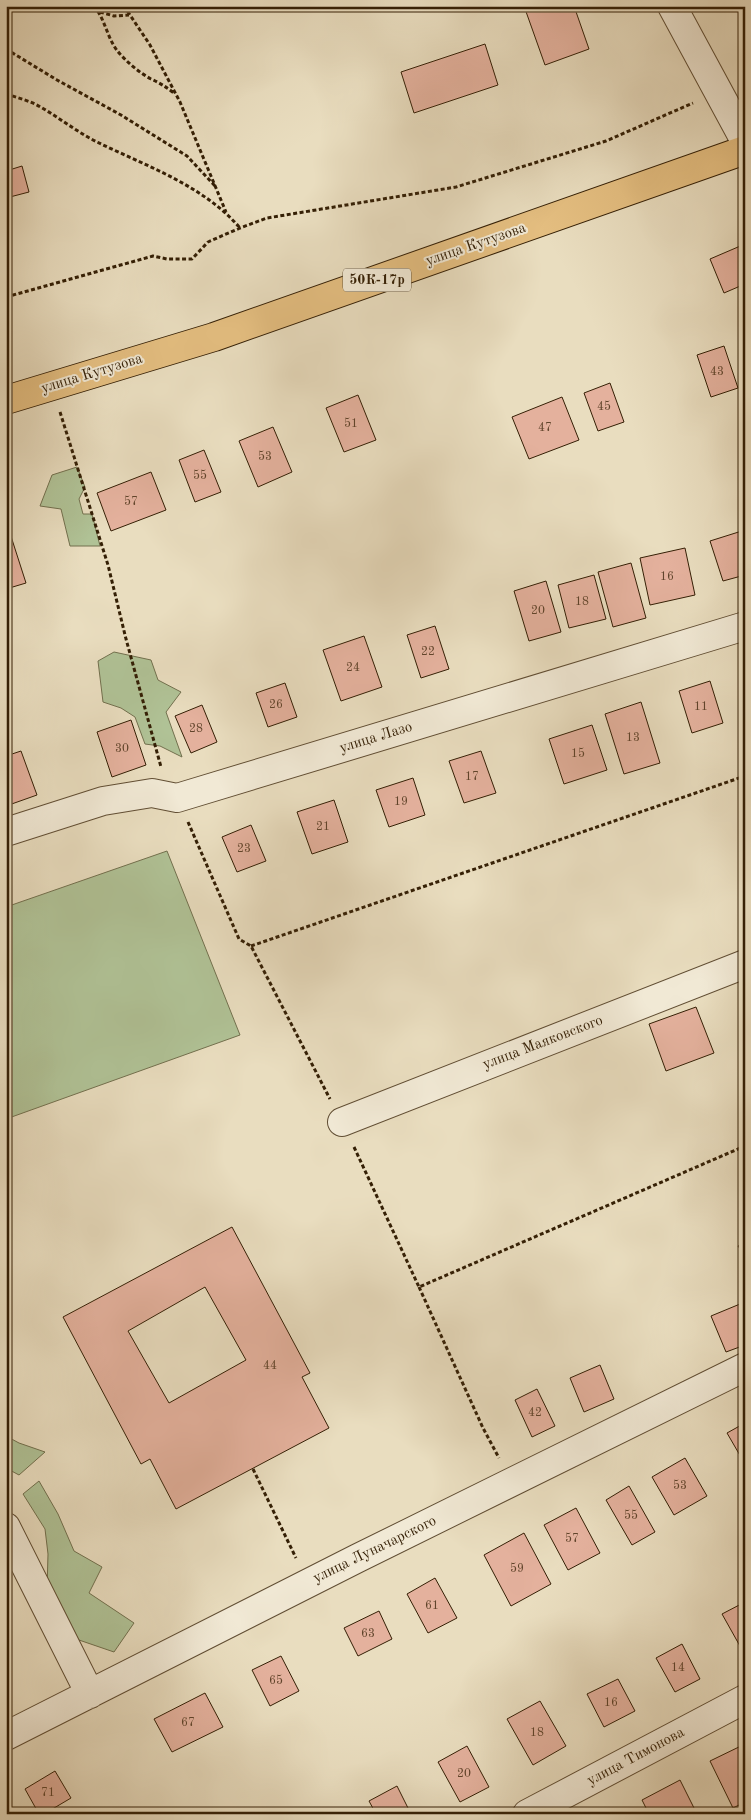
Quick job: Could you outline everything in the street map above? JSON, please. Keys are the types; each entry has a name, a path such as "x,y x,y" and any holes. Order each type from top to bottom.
{"main road":[{"name":"улица Кутузова","path":"6,400 214,337 745,150"}],"street":[{"path":"672,6 745,141"},
{"name":"улица Лазо","path":"6,832 103,801 152,793 178,798 745,626"},
{"name":"улица Маяковского","path":"342,1122 745,964"},
{"name":"улица Луначарского","path":"6,1736 308,1583 745,1367"},
{"path":"6,1527 90,1694"},
{"name":"улица Тимонова","path":"527,1814 745,1699"}],"path":[{"path":"94,6 99,12 108,35 119,53 135,68 151,79 164,84 176,95"},
{"path":"124,6 150,45 176,95 226,212"},
{"path":"99,12 114,16 129,15"},
{"path":"6,49 57,80 121,115 187,156 216,188"},
{"path":"6,94 35,104 96,142 145,163 193,190 226,212 240,228"},
{"path":"6,297 153,256 167,259 192,258 208,242 267,218 456,187 606,141 691,103 721,97"},
{"path":"52,386 108,565 160,765 178,798 239,939 251,946 342,1122 483,1428 512,1482"},
{"path":"251,946 745,776"},
{"path":"419,1287 745,1146"},
{"path":"253,1469 308,1583"}],"green space":[{"path":"77,467 85,487 79,499 83,514 92,514 100,546 70,546 61,509 40,506 52,475"},
{"path":"114,652 151,660 158,680 181,692 166,712 182,757 160,746 145,744 135,717 121,708 103,702 98,661"},
{"path":"167,851 240,1035 6,1119 6,907"},
{"path":"6,1436 19,1443 45,1452 19,1475 6,1468"},
{"path":"39,1481 58,1514 74,1551 102,1567 89,1593 134,1623 114,1652 76,1639 47,1590 48,1554 45,1529 23,1494"}],"building":[{"path":"524,6 574,6 589,49 545,65"},
{"path":"485,44 498,85 414,113 401,72"},
{"path":"22,166 29,192 6,198 6,171"},
{"path":"745,244 745,284 724,293 710,259"},
{"path":"724,346 738,388 711,397 697,355"},
{"path":"610,383 624,422 598,431 584,393"},
{"path":"358,395 376,440 344,452 326,408"},
{"path":"562,397 579,440 529,459 512,417"},
{"path":"273,427 292,472 258,487 239,441"},
{"path":"204,450 221,492 195,502 179,460"},
{"path":"151,472 166,510 111,531 97,493"},
{"path":"6,527 8,527 26,583 6,589"},
{"path":"745,530 745,575 723,581 710,541"},
{"path":"685,548 695,595 650,605 640,558"},
{"path":"631,563 646,618 613,627 598,572"},
{"path":"594,575 606,619 569,628 558,585"},
{"path":"546,581 561,632 529,641 514,591"},
{"path":"435,626 449,669 421,678 407,635"},
{"path":"364,636 382,687 341,701 323,650"},
{"path":"710,681 723,723 692,733 679,691"},
{"path":"285,683 297,717 268,727 256,693"},
{"path":"641,702 660,763 624,774 605,714"},
{"path":"202,705 217,742 191,753 175,716"},
{"path":"131,720 146,765 112,777 97,732"},
{"path":"592,725 607,770 564,784 549,739"},
{"path":"21,751 37,795 6,806 6,756"},
{"path":"481,751 496,793 464,803 449,761"},
{"path":"413,778 425,815 389,827 376,790"},
{"path":"334,800 348,842 312,854 297,812"},
{"path":"251,825 266,861 237,872 222,837"},
{"path":"696,1007 714,1053 666,1071 649,1024"},
{"path":"232,1227 310,1373 302,1377 329,1428 176,1509 150,1459 141,1464 63,1317","holes":["205,1287 246,1360 169,1403 128,1331"]},
{"path":"745,1242 745,1256 738,1246"},
{"path":"740,1304 745,1314 745,1345 726,1352 711,1316"},
{"path":"600,1365 614,1399 584,1412 570,1378"},
{"path":"537,1389 555,1426 532,1437 515,1400"},
{"path":"745,1423 745,1464 727,1433"},
{"path":"685,1458 707,1496 674,1515 652,1477"},
{"path":"629,1486 655,1532 632,1545 606,1500"},
{"path":"576,1508 600,1553 568,1570 544,1525"},
{"path":"524,1533 551,1584 511,1606 484,1555"},
{"path":"435,1578 457,1618 428,1633 407,1594"},
{"path":"745,1602 745,1655 722,1614"},
{"path":"379,1611 392,1639 358,1656 344,1628"},
{"path":"682,1644 700,1679 675,1692 656,1658"},
{"path":"281,1656 299,1691 270,1706 252,1670"},
{"path":"618,1679 635,1711 604,1727 587,1694"},
{"path":"205,1693 223,1727 172,1752 154,1719"},
{"path":"540,1701 566,1746 533,1765 507,1719"},
{"path":"743,1745 745,1749 745,1802 733,1808 710,1761"},
{"path":"467,1746 489,1787 460,1802 438,1762"},
{"path":"55,1771 71,1798 44,1814 39,1814 25,1789"},
{"path":"680,1780 697,1814 649,1814 642,1800"},
{"path":"397,1786 411,1814 376,1814 369,1801"}]}
